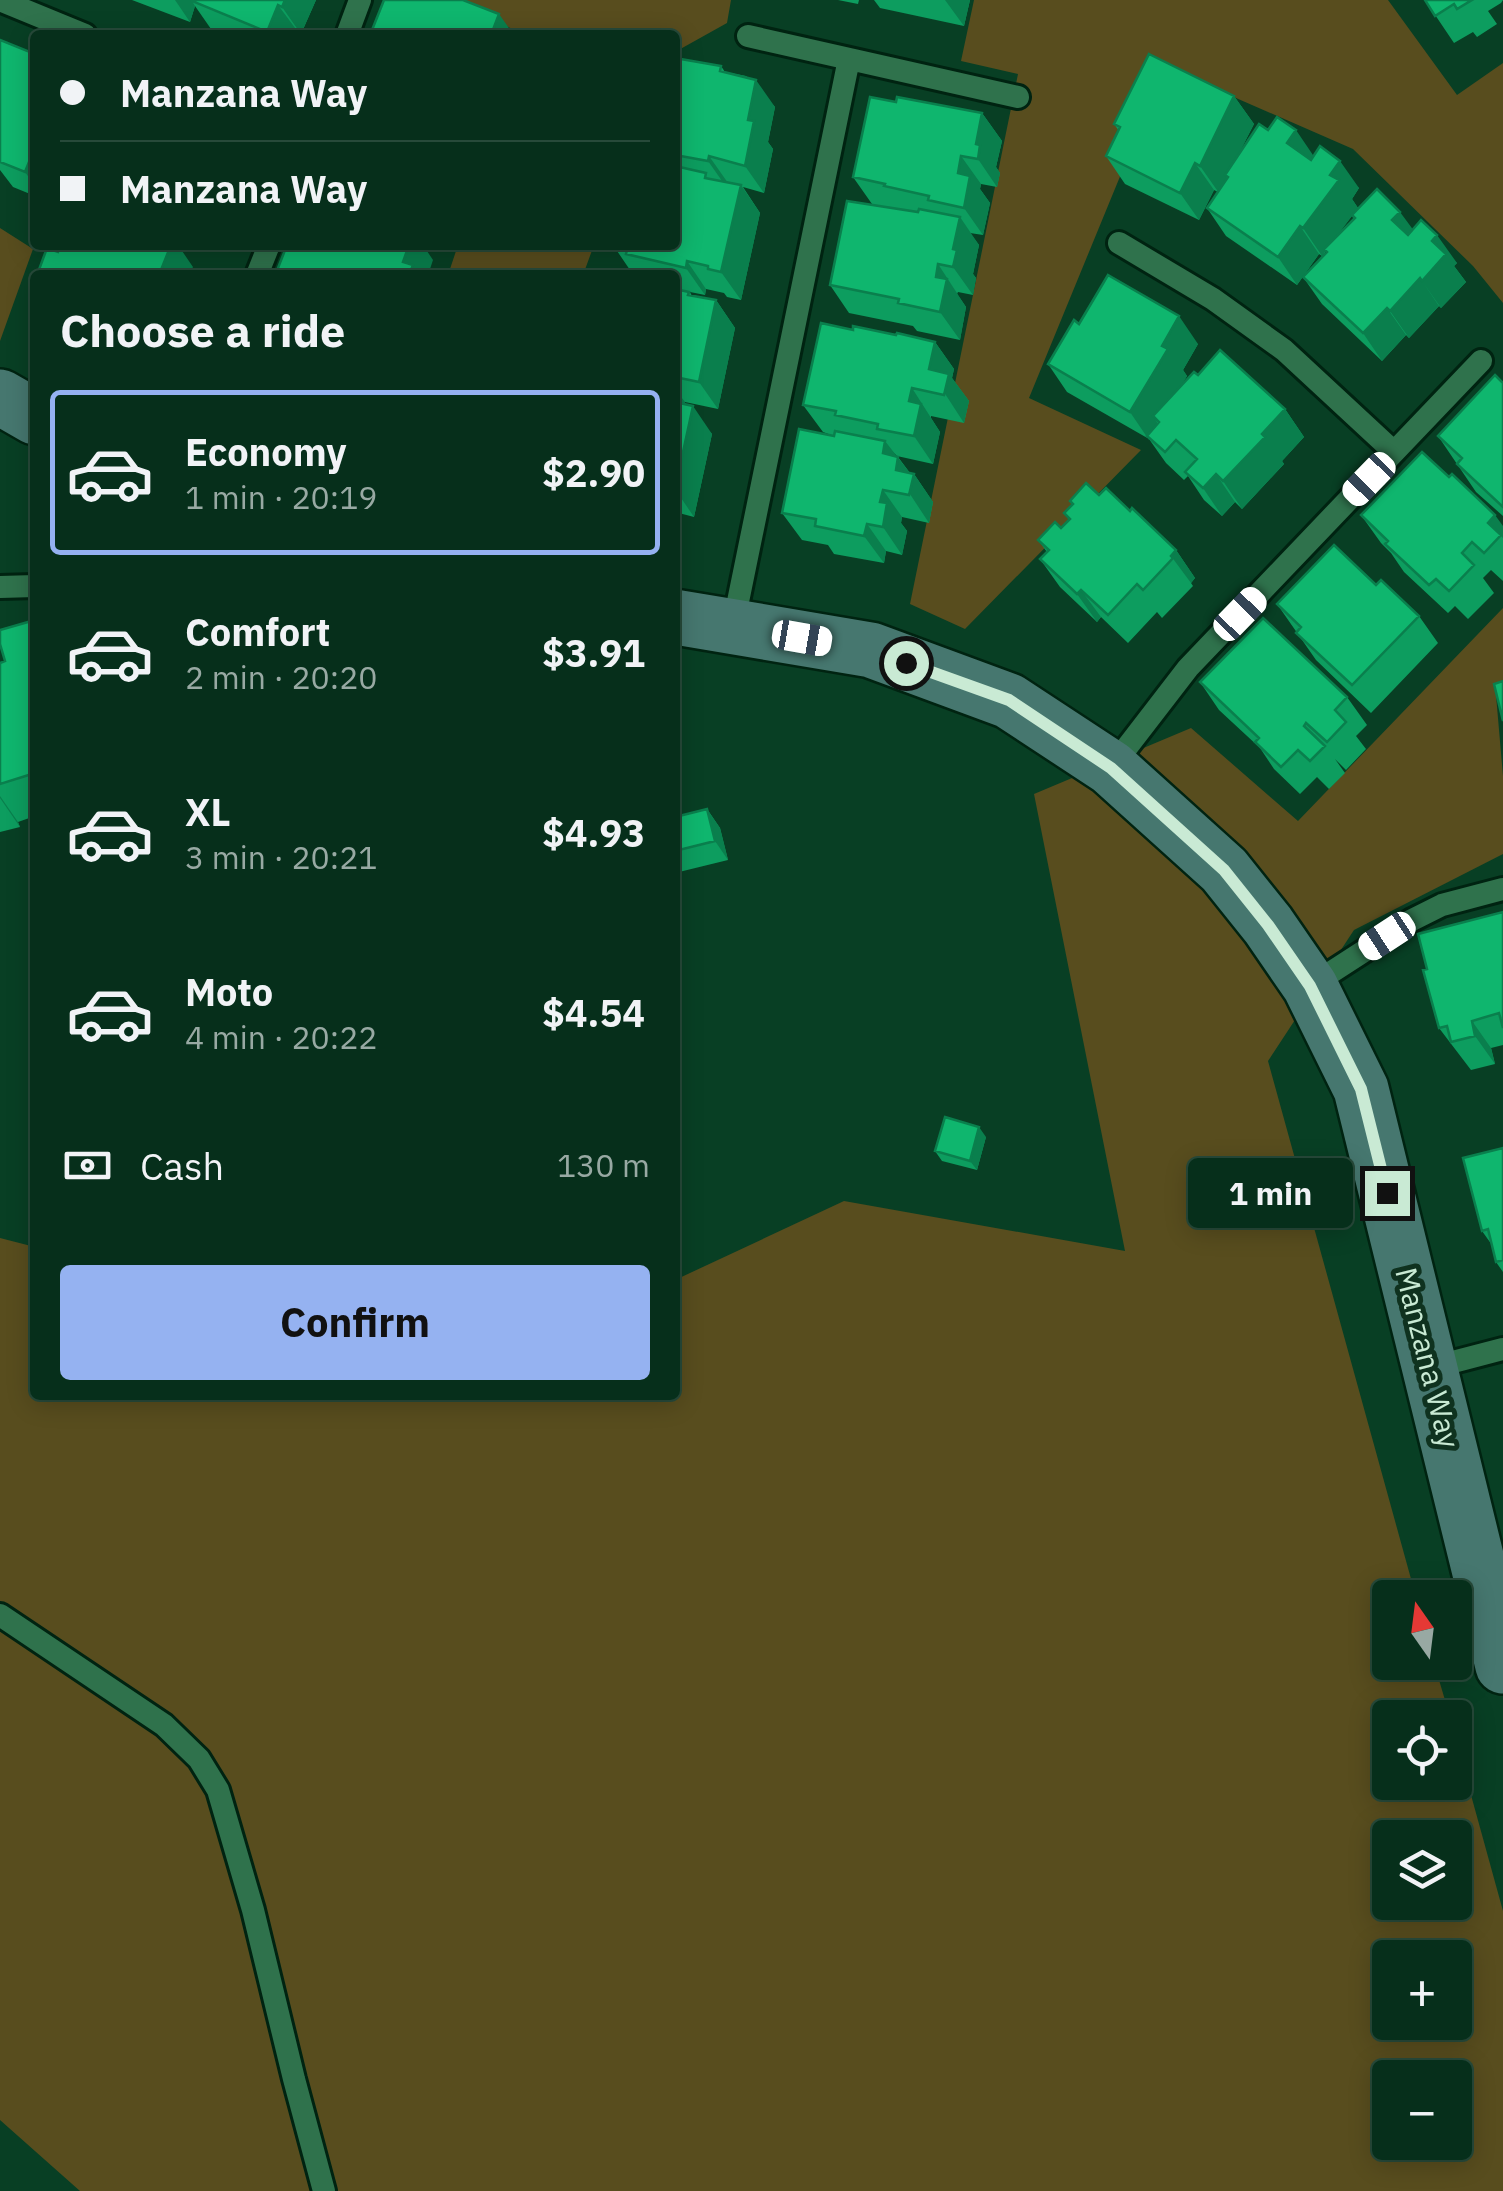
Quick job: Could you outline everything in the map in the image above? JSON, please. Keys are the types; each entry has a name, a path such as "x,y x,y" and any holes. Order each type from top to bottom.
{"street":[{"path":"0,397 30,414"},
{"name":"Manzana Way","path":"680,618 871,650 1009,700 1111,768 1224,870 1268,925 1310,986 1361,1089 1503,1666"}],"lane":[{"path":"0,0 73,30"},
{"path":"349,30 360,0"},
{"path":"748,36 1018,97"},
{"path":"733,626 849,59"},
{"path":"1119,243 1213,299 1284,350 1394,452"},
{"path":"1111,768 1188,668 1481,362"},
{"path":"0,587 30,586"},
{"path":"1310,986 1412,920 1442,905 1503,889"},
{"path":"1430,1368 1503,1349"},
{"path":"0,1615 164,1725 199,1759 218,1790 254,1910 324,2191"}],"shaded area":[{"path":"448,0 731,0 727,23 680,49 680,30 515,30"},
{"path":"974,0 1388,0 1457,95 1503,63 1503,303 1473,266 1353,149 1165,67 1029,398 1141,450 965,629 910,604 1018,74 961,61"},
{"path":"0,228 33,250 0,341"},
{"path":"456,250 592,250 585,270 450,270"},
{"path":"1503,608 1503,693 1496,695 1503,776 1503,854 1354,930 1268,1061 1411,1580 1372,1580 1372,1680 1439,1680 1445,1700 1372,1700 1372,1800 1472,1799 1503,1911 1503,2191 80,2191 0,2120 0,1238 30,1246 30,1400 680,1400 680,1278 844,1201 1125,1251 1034,794 1191,728 1298,821"}],"building":[{"path":"285,0 282,7 278,5 268,30 192,1"},
{"path":"384,0 463,0 499,14 493,30 372,30"},
{"path":"1425,0 1472,0 1457,9 1454,4 1435,16"},
{"path":"0,40 30,52 30,160 25,172 0,162"},
{"path":"1149,54 1234,96 1200,166 1195,163 1180,193 1106,156 1120,127 1114,124"},
{"path":"680,59 721,66 720,71 756,80 748,120 754,121 745,166 709,156 708,161 680,156"},
{"path":"870,97 896,102 897,97 982,113 976,144 980,145 978,159 961,156 958,173 970,176 964,208 853,177"},
{"path":"1277,117 1296,130 1287,143 1311,160 1320,146 1340,161 1330,175 1339,180 1278,257 1207,208 1259,124 1268,130"},
{"path":"680,167 706,173 705,178 741,185 721,272 687,261 686,268 626,254 627,250 680,250"},
{"path":"1377,189 1400,212 1392,220 1408,235 1421,220 1437,235 1432,241 1446,254 1422,281 1420,278 1363,333 1303,277"},
{"path":"847,201 960,217 953,267 938,264 936,277 947,279 940,312 830,285"},
{"path":"46,250 169,250 161,270 39,270"},
{"path":"285,250 407,250 403,262 413,265 411,270 277,270"},
{"path":"1108,275 1179,316 1162,346 1168,349 1130,412 1048,364 1074,320 1079,324"},
{"path":"680,290 716,300 699,382 680,378"},
{"path":"821,323 935,342 929,369 949,374 944,395 912,388 909,401 921,404 914,436 877,429 878,424 803,405"},
{"path":"1220,350 1285,409 1262,434 1265,437 1223,481 1216,474 1203,488 1185,472 1197,459 1176,440 1165,452 1147,436 1159,422 1153,416"},
{"path":"1495,375 1503,383 1503,507 1457,464 1462,458 1438,436"},
{"path":"680,403 693,406 680,466"},
{"path":"799,429 885,441 883,453 898,457 896,470 914,474 909,495 883,490 880,502 887,503 883,527 867,524 864,536 815,526 816,519 782,513"},
{"path":"1422,452 1495,515 1488,523 1501,535 1484,553 1472,542 1462,553 1474,565 1449,591 1436,579 1429,585 1361,515"},
{"path":"1086,483 1099,495 1106,488 1176,550 1143,590 1137,584 1108,615 1081,590 1077,594 1040,559 1049,550 1038,540 1055,522 1061,528 1070,519 1064,513"},
{"path":"1334,545 1376,585 1381,580 1419,616 1352,685 1296,633 1301,627 1277,604"},
{"path":"1263,618 1347,697 1335,710 1346,722 1327,742 1306,723 1304,726 1325,746 1310,761 1298,750 1281,767 1255,742 1259,738 1200,682"},
{"path":"30,621 30,775 0,784 0,663 5,661 0,630"},
{"path":"1503,681 1503,721 1494,684"},
{"path":"707,809 715,841 680,850 680,816"},
{"path":"1503,912 1503,1028 1499,1013 1472,1021 1475,1036 1451,1042 1447,1026 1439,1028 1418,934"},
{"path":"945,1117 979,1127 970,1161 935,1151"},
{"path":"1503,1148 1503,1260 1496,1262 1488,1229 1482,1231 1463,1158"}],"route":[{"path":"906,663 1009,700 1111,768 1224,870 1310,986 1361,1089 1387,1193"}]}
